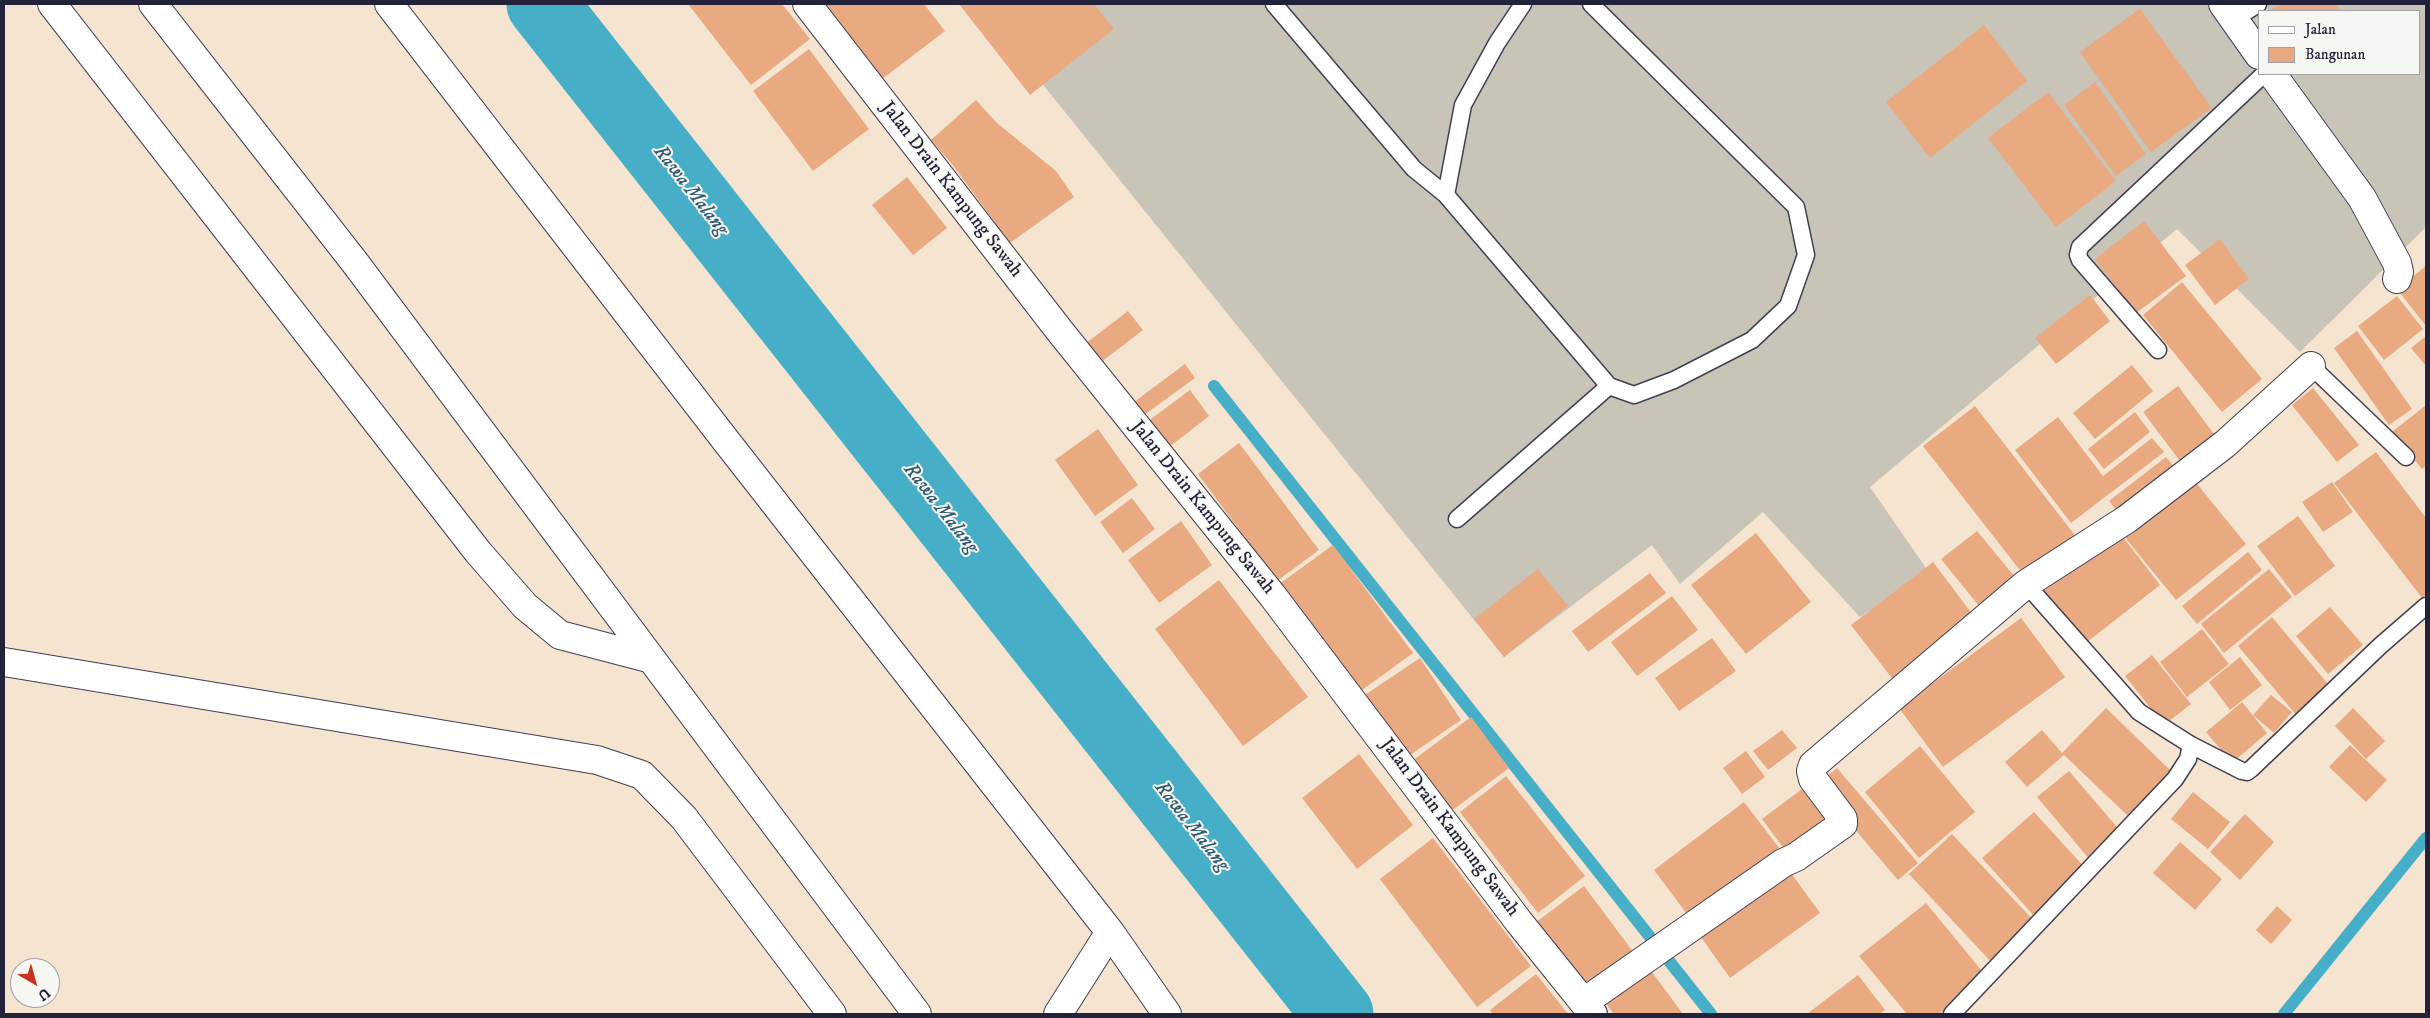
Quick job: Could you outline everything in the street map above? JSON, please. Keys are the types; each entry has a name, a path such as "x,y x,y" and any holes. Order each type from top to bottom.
{"street":[{"path":"52,4 472,544 525,606 560,635 648,658"},
{"path":"153,4 356,264 648,658 917,1014"},
{"path":"389,4 1110,932 1167,1014"},
{"name":"Jalan Drain Kampung Sawah","path":"807,4 1059,330 1272,595 1513,914 1588,1008"},
{"path":"2228,12 2258,55"},
{"path":"2273,75 2362,198 2397,263 2399,272 2397,279"},
{"path":"1588,1008 1644,960 1672,939 1782,863 1796,857 1843,824 1843,819 1813,778 1811,771 1814,764 2026,584 2127,519 2225,444 2311,366"},
{"path":"4,662 597,760 642,775 684,818 832,1014"},
{"path":"1058,1014 1110,932"}],"lane":[{"path":"1274,4 1414,169 1446,195 1609,386 1634,395 1674,380 1752,340 1788,306 1806,255 1796,207 1591,4"},
{"path":"1446,195 1463,105 1497,43 1523,4"},
{"path":"2228,12 2258,4"},
{"path":"2158,350 2080,260 2078,255 2080,247 2263,75"},
{"path":"2311,366 2406,457"},
{"path":"1457,519 1609,386"},
{"path":"2026,584 2139,712 2191,744 2247,772 2380,646 2426,606"},
{"path":"1952,1014 2175,779 2188,759 2191,744"}],"shaded area":[{"path":"978,4 2426,4 2426,227 2300,352 2177,229 1870,487 1928,571 1860,617 1763,512 1680,584 1652,545 1504,657"}],"building":[{"path":"688,4 782,4 810,39 751,85"},
{"path":"810,4 924,4 945,31 873,86"},
{"path":"959,4 1094,4 1114,29 1030,95"},
{"path":"2279,4 2335,4 2340,10 2271,10"},
{"path":"2140,9 2212,108 2151,152 2080,52"},
{"path":"1984,25 2027,81 1930,158 1886,102"},
{"path":"809,49 869,129 813,171 753,91"},
{"path":"2095,82 2146,154 2116,176 2064,105"},
{"path":"2048,92 2116,181 2056,227 1988,138"},
{"path":"976,100 997,123 1056,171 1074,197 1010,243 952,164 931,140"},
{"path":"907,177 947,228 913,255 872,205"},
{"path":"2144,221 2186,276 2136,313 2095,259"},
{"path":"2220,239 2249,279 2215,305 2185,265"},
{"path":"2426,266 2426,326 2397,289"},
{"path":"2182,282 2262,379 2222,412 2143,315"},
{"path":"2090,295 2110,321 2056,364 2035,338"},
{"path":"2397,296 2423,329 2384,360 2358,326"},
{"path":"1128,311 1143,330 1100,363 1085,344"},
{"path":"2357,331 2412,409 2389,425 2334,348"},
{"path":"2426,336 2426,366 2411,348"},
{"path":"1185,364 1195,378 1140,418 1130,405"},
{"path":"2132,365 2153,391 2095,439 2073,413"},
{"path":"2178,386 2220,442 2186,469 2143,412"},
{"path":"2313,388 2359,445 2337,462 2292,405"},
{"path":"1190,390 1209,416 1163,452 1143,425"},
{"path":"2426,405 2426,466 2422,469 2392,432"},
{"path":"1975,406 2077,538 2026,578 1923,446"},
{"path":"2135,412 2150,432 2104,469 2088,449"},
{"path":"2058,417 2103,476 2152,438 2164,452 2071,523 2015,450"},
{"path":"1098,429 1138,485 1095,516 1055,460"},
{"path":"1239,443 1319,550 1277,581 1198,474"},
{"path":"2376,452 2426,518 2426,595 2422,598 2334,483"},
{"path":"2166,457 2180,474 2123,519 2109,501"},
{"path":"2193,479 2246,544 2176,600 2123,535"},
{"path":"2332,482 2353,512 2323,532 2302,502"},
{"path":"1132,498 1155,529 1123,553 1100,522"},
{"path":"2298,516 2335,566 2295,596 2257,546"},
{"path":"1181,521 1212,565 1159,603 1128,560"},
{"path":"1977,531 2019,582 1983,611 1941,559"},
{"path":"2119,532 2160,585 2082,646 2041,593"},
{"path":"1756,533 1811,602 1746,654 1691,585"},
{"path":"1333,545 1413,653 1358,693 1278,585"},
{"path":"2248,552 2262,570 2197,624 2182,606"},
{"path":"1933,562 1979,623 1898,686 1851,625"},
{"path":"1538,569 1568,606 1504,657 1474,619"},
{"path":"2269,569 2292,597 2224,653 2201,624"},
{"path":"1650,573 1666,593 1588,652 1572,631"},
{"path":"1219,580 1308,697 1243,746 1155,629"},
{"path":"1672,596 1698,630 1637,676 1611,642"},
{"path":"2330,607 2363,645 2328,674 2296,636"},
{"path":"2272,617 2332,689 2298,717 2238,646"},
{"path":"2021,618 2065,677 1943,767 1899,708"},
{"path":"2202,629 2229,664 2187,697 2160,662"},
{"path":"1712,638 1736,671 1679,711 1655,678"},
{"path":"2152,655 2191,704 2164,725 2125,676"},
{"path":"2240,657 2262,685 2230,710 2209,682"},
{"path":"1420,658 1461,720 1404,759 1362,697"},
{"path":"2271,695 2292,712 2274,733 2253,715"},
{"path":"2242,702 2267,733 2232,763 2206,732"},
{"path":"2106,708 2171,771 2128,816 2064,755 2027,787 2005,762 2042,730 2062,753"},
{"path":"2353,708 2385,741 2366,759 2335,726"},
{"path":"1471,717 1509,768 1450,812 1412,761"},
{"path":"1782,730 1797,748 1768,770 1753,751"},
{"path":"2350,745 2387,780 2366,802 2329,767"},
{"path":"1920,746 1975,812 1919,858 1865,792"},
{"path":"1746,751 1765,777 1742,794 1723,768"},
{"path":"1359,754 1413,825 1357,869 1302,798"},
{"path":"1837,768 1918,863 1898,880 1817,785"},
{"path":"2069,771 2122,833 2090,860 2037,797"},
{"path":"1506,776 1585,876 1538,913 1460,812"},
{"path":"1810,783 1839,821 1790,857 1762,819"},
{"path":"2193,792 2230,822 2208,849 2171,819"},
{"path":"1744,802 1783,853 1693,922 1654,870"},
{"path":"2034,812 2087,870 2035,917 1982,858"},
{"path":"2245,814 2274,842 2240,880 2210,852"},
{"path":"1952,834 2037,924 1994,965 1909,874"},
{"path":"1433,838 1531,966 1477,1007 1380,879"},
{"path":"2180,842 2222,879 2195,910 2153,873"},
{"path":"1786,866 1820,913 1730,978 1696,930"},
{"path":"1584,886 1637,957 1589,993 1535,923"},
{"path":"1926,903 1986,976 1939,1014 1907,1014 1859,956"},
{"path":"2277,906 2292,920 2271,944 2256,930"},
{"path":"1646,964 1683,1014 1614,1014 1601,997"},
{"path":"1536,974 1568,1014 1493,1014 1490,1010"},
{"path":"1858,975 1885,1010 1879,1014 1807,1014"}],"waterway":[{"name":"Rawa Malang","path":"542,4 1338,1014"},
{"path":"1214,386 1711,1014"},
{"path":"2284,1014 2426,838"}]}
